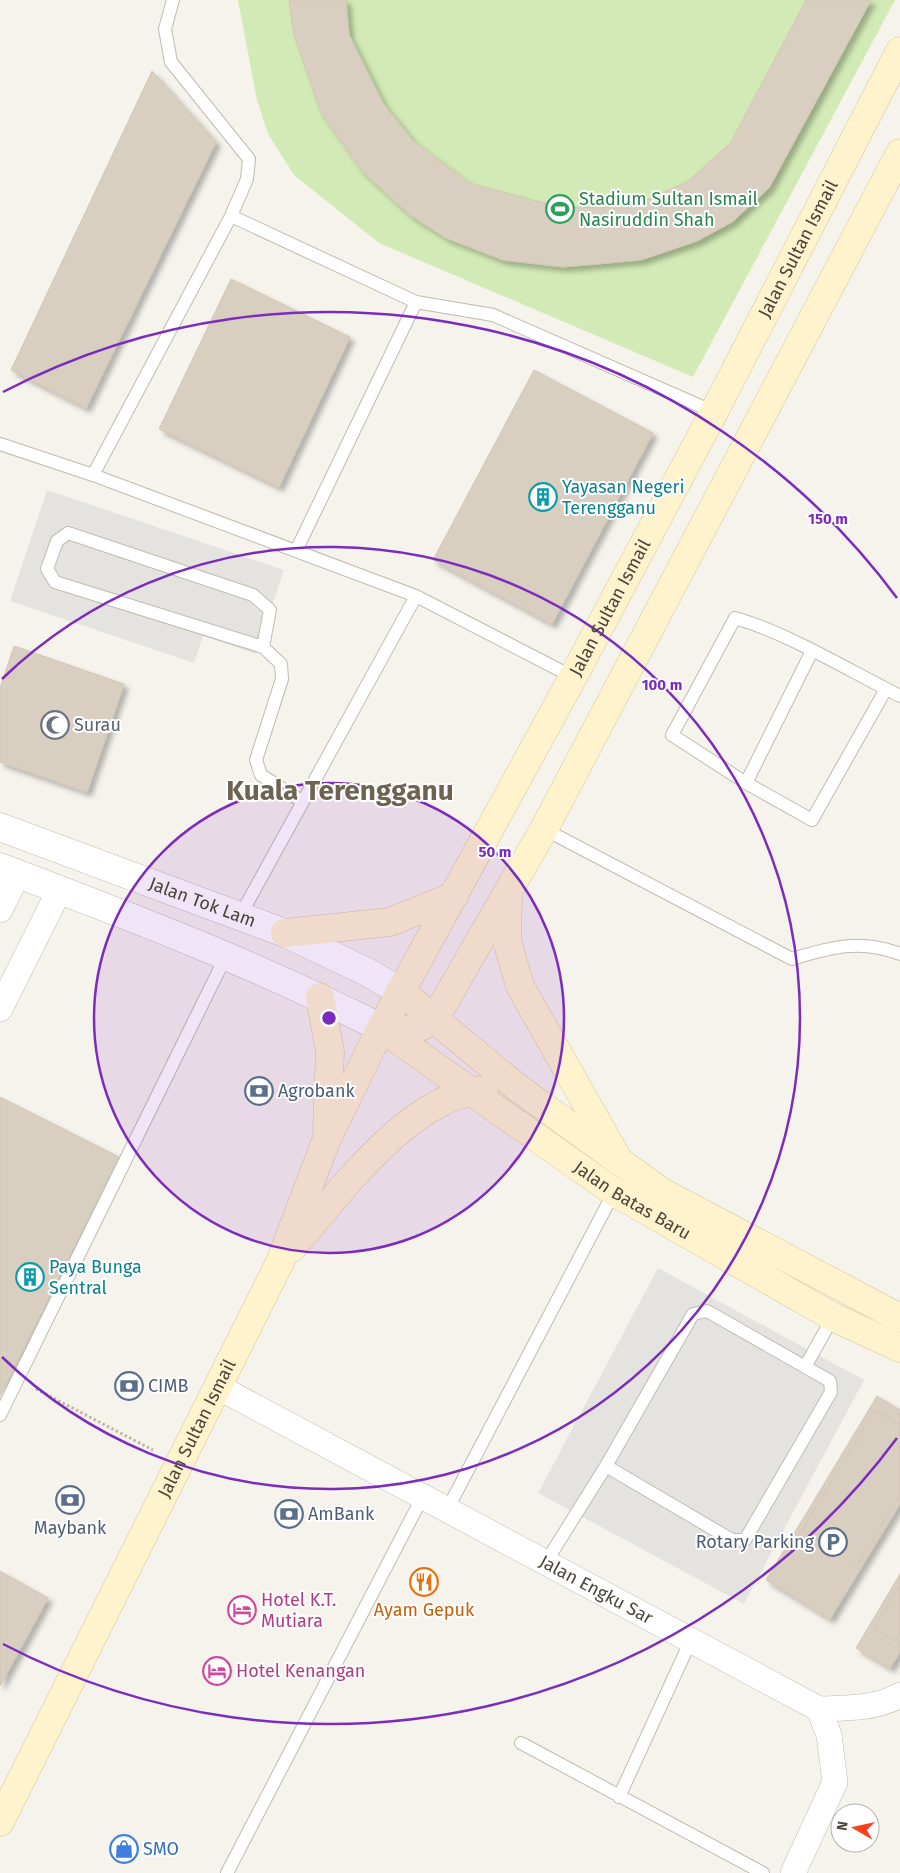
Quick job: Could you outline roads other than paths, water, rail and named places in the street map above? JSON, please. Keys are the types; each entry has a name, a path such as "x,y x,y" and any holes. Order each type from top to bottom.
{"main road":[{"name":"Jalan Sultan Ismail","path":"0,1822 280,1262 326,1141 381,1028 573,677 714,412 900,51"},
{"path":"381,1028 414,1030 434,1020 544,829 900,153"},
{"path":"508,893 507,941 520,986 619,1161"},
{"path":"285,933 390,922 454,896"},
{"name":"Jalan Batas Baru","path":"400,991 518,1088 662,1192 900,1318"},
{"path":"320,997 330,1052 326,1141"},
{"name":"Jalan Batas Baru","path":"381,1028 614,1192 833,1317 900,1348"},
{"path":"280,1262 360,1169 405,1125 440,1101 471,1091 518,1088"}],"street":[{"name":"Jalan Tok Lam","path":"0,826 285,933 367,972 400,991"},
{"path":"0,910 9,870 226,956 320,997 381,1028"},
{"path":"0,1009 60,890"},
{"name":"Jalan Engku Sar","path":"218,1387 819,1708"},
{"path":"793,1873 835,1782 829,1735 819,1708 856,1708 890,1701 900,1695"}],"lane":[{"path":"93,475 231,216 247,179 249,159 171,62 165,29 173,0"},
{"path":"231,216 416,302 493,315 714,412"},
{"path":"296,551 416,302"},
{"path":"0,444 93,475 416,596 573,677"},
{"path":"263,647 270,610 252,595 68,533 57,541 47,570 55,582 263,647 281,664 282,679 256,760 261,775 303,802"},
{"path":"240,916 416,596"},
{"path":"886,689 812,820 746,783 672,735 735,618 758,624 900,696"},
{"path":"746,783 812,652"},
{"path":"544,829 792,959 832,946 880,946 900,954"},
{"path":"0,1415 226,956"},
{"path":"447,1510 614,1192"},
{"path":"546,1562 606,1466 693,1314 707,1311 830,1381 831,1392 745,1540 732,1540 606,1466"},
{"path":"805,1367 833,1317"},
{"path":"227,1873 423,1496"},
{"path":"619,1797 691,1640"},
{"path":"521,1743 763,1873"}],"place":[{"name":"Stadium Sultan Ismail Nasiruddin Shah","path":"560,209"},
{"name":"Yayasan Negeri Terengganu","path":"543,497"},
{"name":"Surau","path":"55,725"},
{"name":"Agrobank","path":"259,1091"},
{"name":"Paya Bunga Sentral","path":"30,1277"},
{"name":"CIMB","path":"129,1386"},
{"name":"Maybank","path":"70,1500"},
{"name":"AmBank","path":"289,1514"},
{"name":"Rotary Parking","path":"833,1542"},
{"name":"Ayam Gepuk","path":"424,1582"},
{"name":"Hotel K.T. Mutiara","path":"242,1610"},
{"name":"Hotel Kenangan","path":"217,1671"},
{"name":"SMO","path":"124,1849"}],"district":[{"name":"Kuala Terengganu","path":"340,790"}]}
